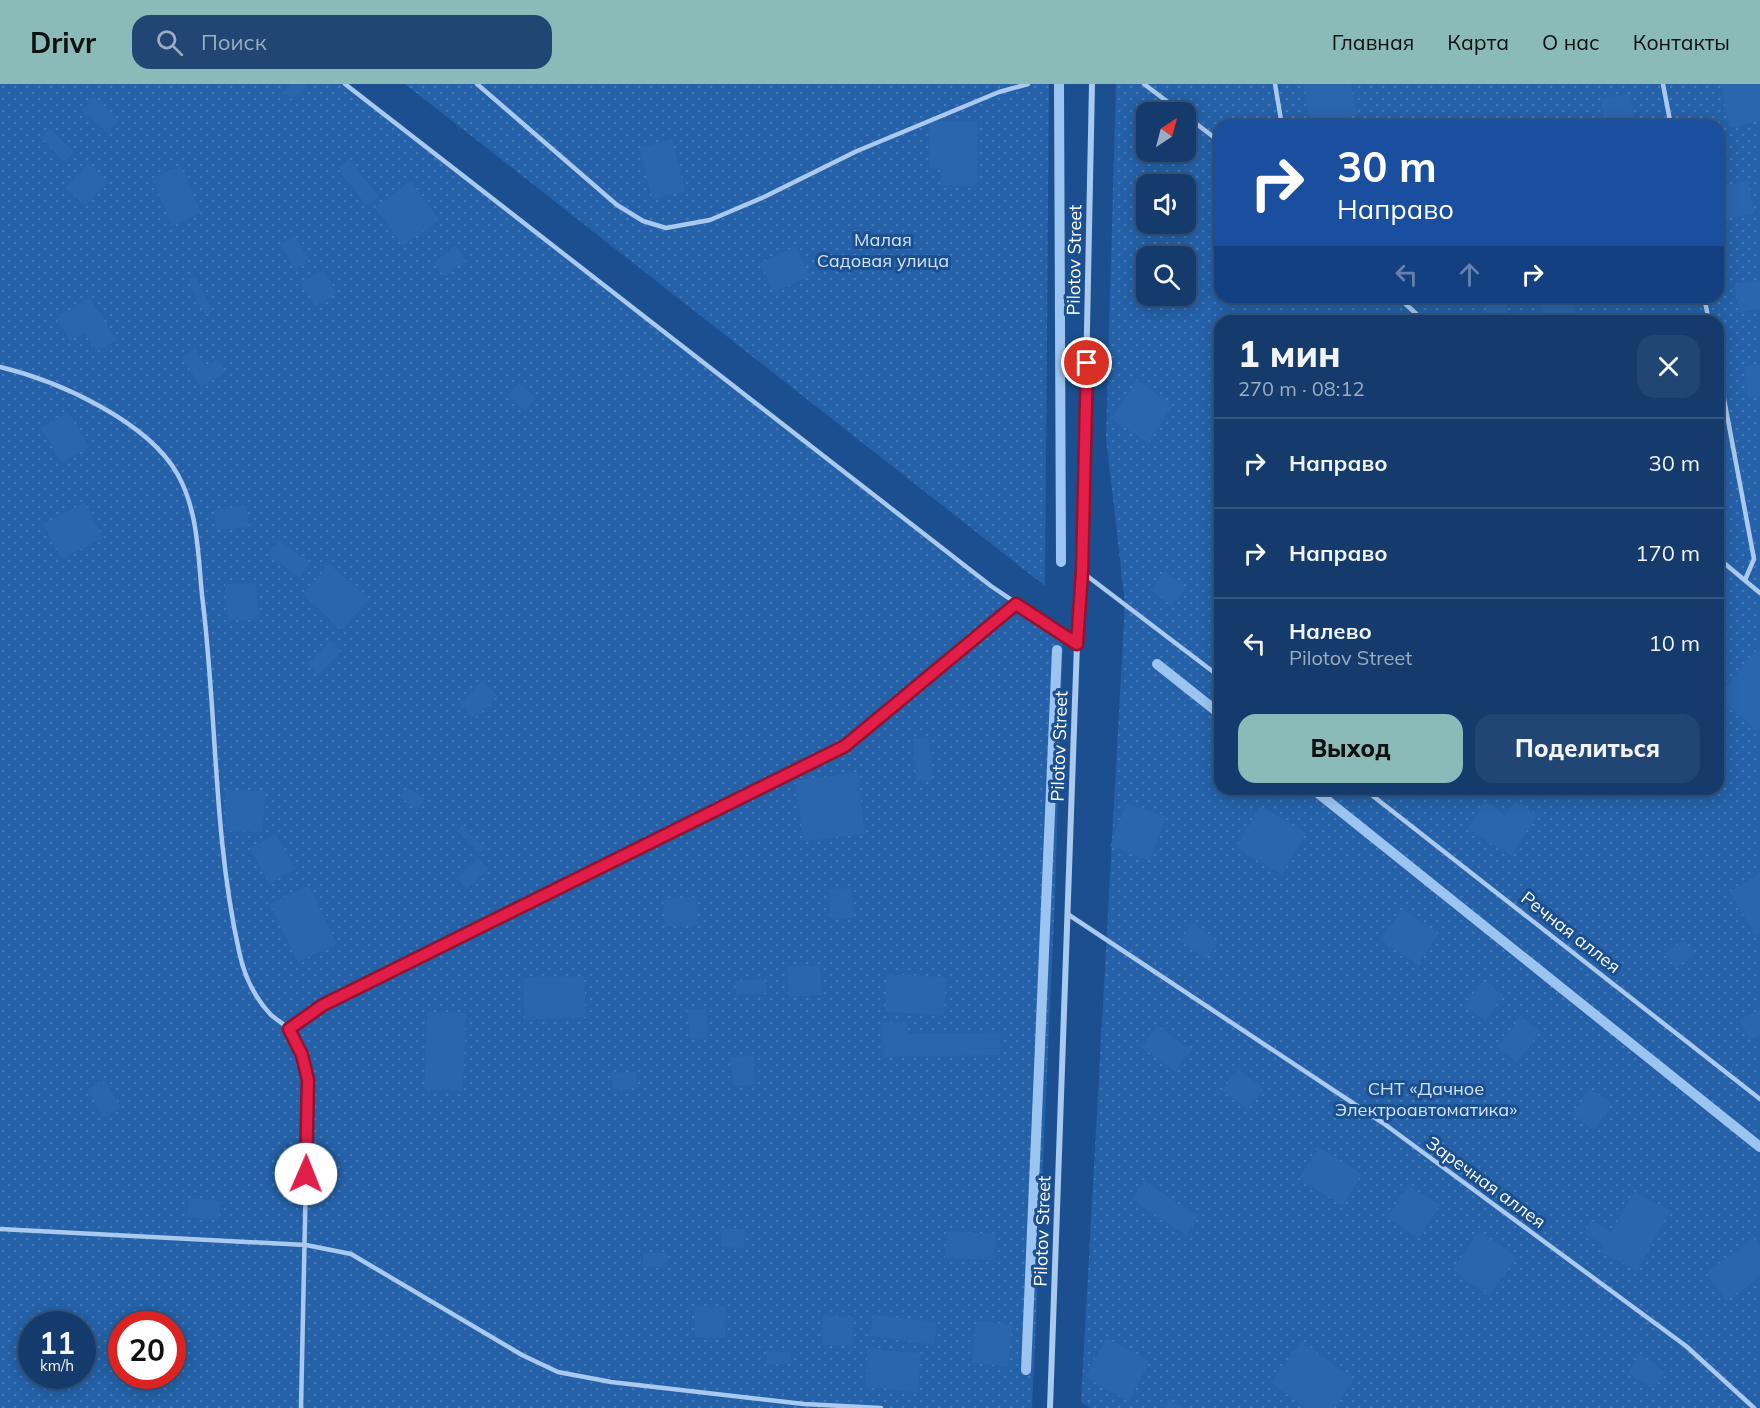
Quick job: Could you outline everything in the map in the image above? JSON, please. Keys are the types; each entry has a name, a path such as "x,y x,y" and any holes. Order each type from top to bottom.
{"street":[{"name":"Pilotov Street","path":"1050,1408 1077,644 1082,572 1092,84"}],"lane":[{"path":"345,84 1016,604 1077,644"},
{"path":"477,84 617,206 643,221 666,228 710,220 764,197 857,151 999,92 1028,84"},
{"path":"1144,84 1168,102"},
{"path":"1275,84 1281,120"},
{"path":"1663,84 1670,120"},
{"path":"1196,123 1214,137"},
{"path":"1404,303 1418,315"},
{"path":"0,367 24,373 79,396 135,428 165,455 179,476 192,507 211,665 223,854 239,953 252,993 272,1015 289,1029 302,1055 308,1080 301,1408"},
{"path":"1724,399 1754,559 1745,580"},
{"path":"1724,563 1760,593"},
{"path":"1082,572 1214,672"},
{"path":"289,1029 323,1005 845,746 1016,604"},
{"name":"Речная аллея","path":"1372,795 1760,1099"},
{"name":"Заречная аллея","path":"1069,915 1383,1123 1686,1346 1754,1408"},
{"path":"0,1229 306,1245 351,1254 522,1355 558,1372 611,1382 793,1403 881,1408"}],"green space":[{"path":"0,84 345,84 1063,641 1055,895 1032,1408 0,1408"},
{"name":"Малая Садовая улица","path":"405,84 1049,84 1045,586"},
{"name":"СНТ «Дачное Электроавтоматика»","path":"1116,84 1760,84 1760,1408 1090,1408 1081,1402 1125,604 1106,438"}],"building":[{"path":"291,84 308,84 292,100 283,92"},
{"path":"1303,84 1351,84 1357,115 1334,120 1310,120"},
{"path":"1721,84 1760,84 1760,121 1729,128"},
{"path":"1629,94 1634,120 1605,120 1601,99"},
{"path":"93,97 119,120 108,133 81,111"},
{"path":"929,121 977,122 977,186 941,185 941,169 929,168"},
{"path":"50,128 74,152 64,162 41,137"},
{"path":"672,139 685,191 652,199 639,148"},
{"path":"349,159 379,197 367,206 337,168"},
{"path":"89,163 108,182 85,206 66,187"},
{"path":"181,166 201,213 172,226 152,178"},
{"path":"411,181 439,220 403,246 375,207"},
{"path":"1748,181 1754,213 1725,219 1724,186"},
{"path":"294,236 310,260 296,270 280,245"},
{"path":"456,246 466,261 444,277 434,262"},
{"path":"796,246 810,276 774,292 760,263"},
{"path":"323,270 338,293 316,306 301,283"},
{"path":"195,276 213,311 205,315 188,280"},
{"path":"1760,280 1760,308 1740,313 1734,285"},
{"path":"89,297 117,340 97,352 84,332 70,341 56,319"},
{"path":"1485,303 1506,303 1508,315 1486,315"},
{"path":"1539,303 1574,303 1576,315 1543,315"},
{"path":"194,349 206,367 218,359 226,372 201,387 182,357"},
{"path":"1760,364 1760,396 1749,398 1744,366"},
{"path":"1137,380 1173,405 1148,443 1111,419"},
{"path":"519,383 536,398 525,411 508,395"},
{"path":"68,412 89,447 62,463 41,428"},
{"path":"85,502 103,538 62,559 43,524"},
{"path":"247,506 249,527 216,530 214,510"},
{"path":"279,540 311,563 300,578 268,555"},
{"path":"329,564 369,599 342,630 302,595"},
{"path":"1165,571 1186,588 1172,606 1151,590"},
{"path":"256,583 259,619 227,621 225,584"},
{"path":"330,641 341,652 318,675 307,664"},
{"path":"1758,648 1760,650 1760,727 1757,731 1724,701 1724,689"},
{"path":"483,680 498,696 475,719 459,704"},
{"path":"929,738 932,781 916,782 913,739"},
{"path":"858,773 865,834 803,841 796,780"},
{"path":"407,787 425,799 417,810 400,797"},
{"path":"226,790 265,791 263,832 225,831"},
{"path":"1515,801 1537,815 1511,856 1468,829 1485,802 1506,816"},
{"path":"1127,803 1166,817 1149,861 1110,846"},
{"path":"1260,806 1306,833 1282,875 1236,848"},
{"path":"461,825 485,848 480,853 457,830"},
{"path":"276,834 296,869 269,884 250,849"},
{"path":"478,858 489,869 467,889 457,878"},
{"path":"1760,873 1760,931 1755,935 1729,892"},
{"path":"309,885 337,944 298,962 270,904"},
{"path":"851,888 854,918 831,919 829,889"},
{"path":"696,897 698,925 665,927 663,900"},
{"path":"1402,909 1439,934 1418,965 1381,940"},
{"path":"1192,923 1218,942 1206,959 1180,940"},
{"path":"1684,940 1694,955 1675,968 1665,953"},
{"path":"820,965 822,995 789,997 787,967"},
{"path":"887,974 946,977 944,1015 885,1012"},
{"path":"584,976 586,1017 525,1020 523,978"},
{"path":"765,979 767,993 736,995 735,981"},
{"path":"1483,980 1504,995 1485,1021 1464,1006"},
{"path":"706,1009 708,1038 690,1040 687,1010"},
{"path":"1760,1009 1760,1035 1750,1040 1739,1020"},
{"path":"427,1012 466,1013 463,1091 424,1089"},
{"path":"1521,1016 1541,1031 1517,1062 1497,1047"},
{"path":"907,1022 907,1034 1000,1033 1000,1055 883,1057 882,1023"},
{"path":"1157,1026 1191,1050 1175,1072 1141,1047"},
{"path":"753,1056 755,1084 733,1086 731,1057"},
{"path":"1238,1069 1264,1089 1247,1110 1222,1090"},
{"path":"636,1072 638,1088 613,1090 611,1073"},
{"path":"104,1079 121,1107 104,1118 87,1090"},
{"path":"1590,1089 1612,1104 1594,1130 1572,1114"},
{"path":"1318,1147 1362,1174 1343,1206 1299,1179"},
{"path":"1144,1181 1199,1217 1186,1236 1132,1199"},
{"path":"1408,1185 1440,1205 1419,1238 1387,1218"},
{"path":"1634,1191 1670,1211 1637,1271 1600,1251 1604,1245 1583,1233 1591,1220 1611,1232"},
{"path":"189,1198 220,1201 219,1220 187,1217"},
{"path":"722,1229 745,1229 744,1248 721,1247"},
{"path":"947,1231 996,1234 994,1260 945,1258"},
{"path":"1479,1231 1517,1257 1489,1296 1452,1270"},
{"path":"1754,1238 1760,1247 1760,1277 1726,1301 1706,1273"},
{"path":"643,1253 667,1253 666,1268 643,1267"},
{"path":"695,1306 726,1307 725,1338 695,1337"},
{"path":"873,1314 937,1323 934,1345 870,1336"},
{"path":"823,1316 854,1317 853,1346 822,1345"},
{"path":"976,1321 1012,1325 1008,1366 972,1363"},
{"path":"1106,1338 1150,1361 1129,1401 1085,1377"},
{"path":"1301,1341 1354,1379 1334,1408 1306,1408 1271,1383"},
{"path":"868,1349 921,1353 918,1392 865,1387"},
{"path":"767,1351 791,1352 791,1364 767,1364"},
{"path":"1640,1355 1665,1372 1653,1389 1628,1373"},
{"path":"1169,1399 1181,1408 1163,1408"}],"waterway":[{"path":"1059,84 1061,562"},
{"path":"1026,1370 1057,650"},
{"path":"1157,664 1214,709"},
{"path":"1320,795 1760,1147"}],"route":[{"path":"306,1174 308,1080 302,1055 289,1029 323,1005 650,845 845,746 1016,604 1077,644 1082,572 1087,363"}]}
